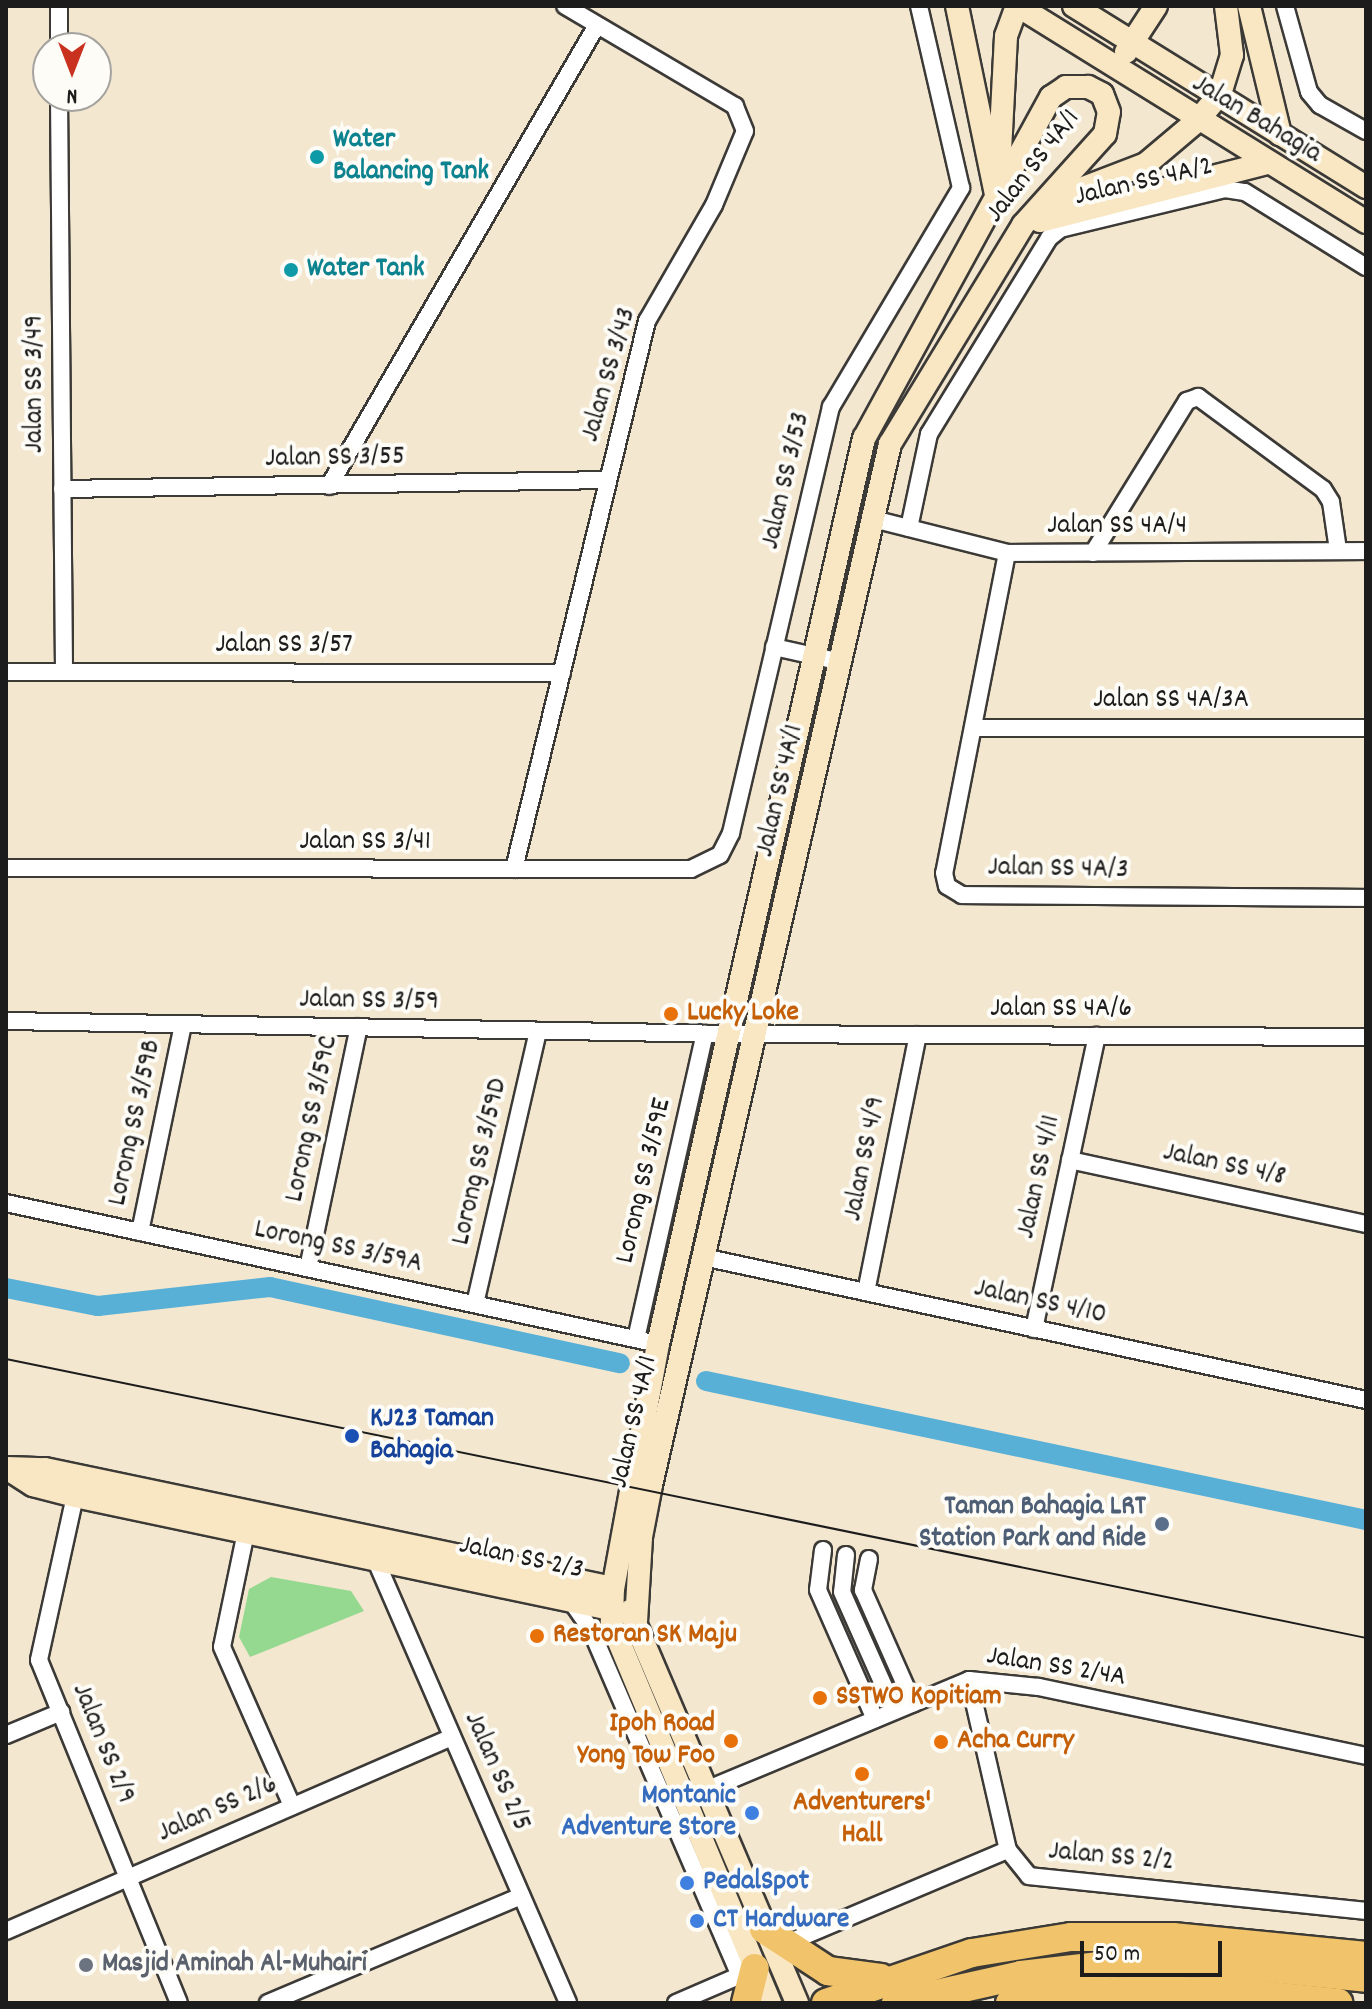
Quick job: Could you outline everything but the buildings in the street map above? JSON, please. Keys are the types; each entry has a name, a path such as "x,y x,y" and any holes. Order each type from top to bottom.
{"highway":[{"path":"774,1936 828,1971 889,1995 972,1953 1071,1937 1173,1937 1366,1956"},
{"path":"826,2003 1134,1962 1239,1965 1366,1978"},
{"path":"1010,2003 1132,1990 1234,1992 1338,2003"}],"main road":[{"path":"957,6 997,199"},
{"path":"997,199 1006,36 1017,6"},
{"name":"Jalan Bahagia","path":"1017,6 1366,222"},
{"name":"Jalan Bahagia","path":"1074,6 1366,187"},
{"path":"1115,69 1156,6"},
{"path":"1023,225 1073,192 1146,164 1198,120 1220,94 1232,55 1226,6"},
{"path":"1249,6 1280,134"},
{"name":"Jalan SS 4A/1","path":"615,1599 647,1342 731,1034 871,419 997,199 1051,97 1066,87 1088,87 1102,94 1109,112 1105,134 1023,225 897,427 873,519 703,1257 638,1562 636,1622"},
{"path":"1023,225 1267,163"},
{"name":"Jalan SS 2/3","path":"7,1468 45,1469 615,1599"},
{"name":"Jalan SS 2/3","path":"7,1468 33,1485 75,1496 376,1561 571,1601 615,1599"},
{"path":"638,1562 615,1599 636,1622 706,1790 774,1936 797,2003"},
{"name":"Jalan SS 2/3","path":"615,1599 631,1673 747,1982 770,2003"}],"street":[{"path":"59,6 59,32"},
{"name":"Jalan SS 3/43","path":"514,869 647,321 714,205 745,131 735,106 565,6"},
{"name":"Jalan SS 3/53","path":"720,855 731,833 831,407 961,188 919,6"},
{"path":"1285,6 1309,92 1320,105 1365,128"},
{"path":"329,486 597,25"},
{"name":"Jalan SS 3/49","path":"59,112 64,672"},
{"name":"Jalan SS 4A/2","path":"909,528 929,434 1049,238 1060,229 1225,189 1245,192 1366,267"},
{"path":"1093,553 1187,401 1198,397 1323,489 1331,502 1338,550"},
{"name":"Jalan SS 3/55","path":"62,489 608,480"},
{"name":"Jalan SS 4A/4","path":"873,519 1007,553 1366,551"},
{"name":"Jalan SS 4A/3","path":"1007,553 976,728 944,873 947,886 962,895 1366,898"},
{"path":"774,647 841,662"},
{"name":"Jalan SS 3/57","path":"6,672 562,673"},
{"name":"Jalan SS 4A/3A","path":"976,728 1366,728"},
{"name":"Jalan SS 3/41","path":"6,868 691,869 720,855"},
{"name":"Jalan SS 3/59","path":"7,1027 183,1025 756,1034"},
{"name":"Lorong SS 3/59B","path":"140,1232 183,1025"},
{"name":"Lorong SS 3/59C","path":"308,1268 359,1027"},
{"name":"Lorong SS 3/59D","path":"475,1304 538,1031"},
{"name":"Lorong SS 3/59E","path":"647,1342 705,1034"},
{"name":"Jalan SS 4A/6","path":"756,1034 1366,1037"},
{"name":"Jalan SS 4/9","path":"866,1292 918,1035"},
{"name":"Jalan SS 4/11","path":"1034,1329 1097,1036"},
{"name":"Jalan SS 4/8","path":"1070,1160 1366,1224"},
{"name":"Lorong SS 3/59A","path":"6,1203 647,1342"},
{"name":"Jalan SS 4/10","path":"703,1257 1366,1400"},
{"name":"Jalan SS 2/9","path":"75,1496 39,1660 179,2003"},
{"path":"246,1532 222,1647 292,1806"},
{"path":"823,1550 818,1590 875,1719"},
{"path":"846,1555 842,1592 895,1711"},
{"path":"869,1559 863,1590 913,1703"},
{"name":"Jalan SS 2/5","path":"376,1561 568,2003"},
{"path":"571,1601 591,1630 747,1982 676,2003"},
{"path":"969,1680 1008,1850"},
{"name":"Jalan SS 2/4A","path":"706,1790 969,1680 1039,1687 1366,1756"},
{"path":"6,1735 61,1712"},
{"name":"Jalan SS 2/6","path":"6,1931 452,1737"},
{"name":"Jalan SS 2/2","path":"774,1936 1008,1850 1029,1876 1366,1911"},
{"path":"268,2003 521,1896"}],"green space":[{"path":"271,1577 351,1591 364,1611 250,1657 239,1637 249,1589"}],"waterway":[{"path":"6,1288 98,1306 270,1287 620,1363"},
{"path":"706,1381 1366,1520"}],"tram line":[{"path":"6,1359 1366,1638"}],"place":[{"name":"Water Balancing Tank","path":"317,157"},
{"name":"Water Tank","path":"291,270"},
{"name":"Lucky Loke","path":"671,1014"},
{"name":"KJ23 Taman Bahagia","path":"352,1436"},
{"name":"Taman Bahagia LRT Station Park and Ride","path":"1162,1524"},
{"name":"Restoran SK Maju","path":"537,1636"},
{"name":"SSTWO Kopitiam","path":"820,1698"},
{"name":"Ipoh Road Yong Tow Foo","path":"731,1741"},
{"name":"Acha Curry","path":"941,1742"},
{"name":"Adventurers' Hall","path":"862,1774"},
{"name":"Montanic Adventure Store","path":"752,1813"},
{"name":"PedalSpot","path":"687,1883"},
{"name":"CT Hardware","path":"697,1921"},
{"name":"Masjid Aminah Al-Muhairi","path":"86,1965"}]}
